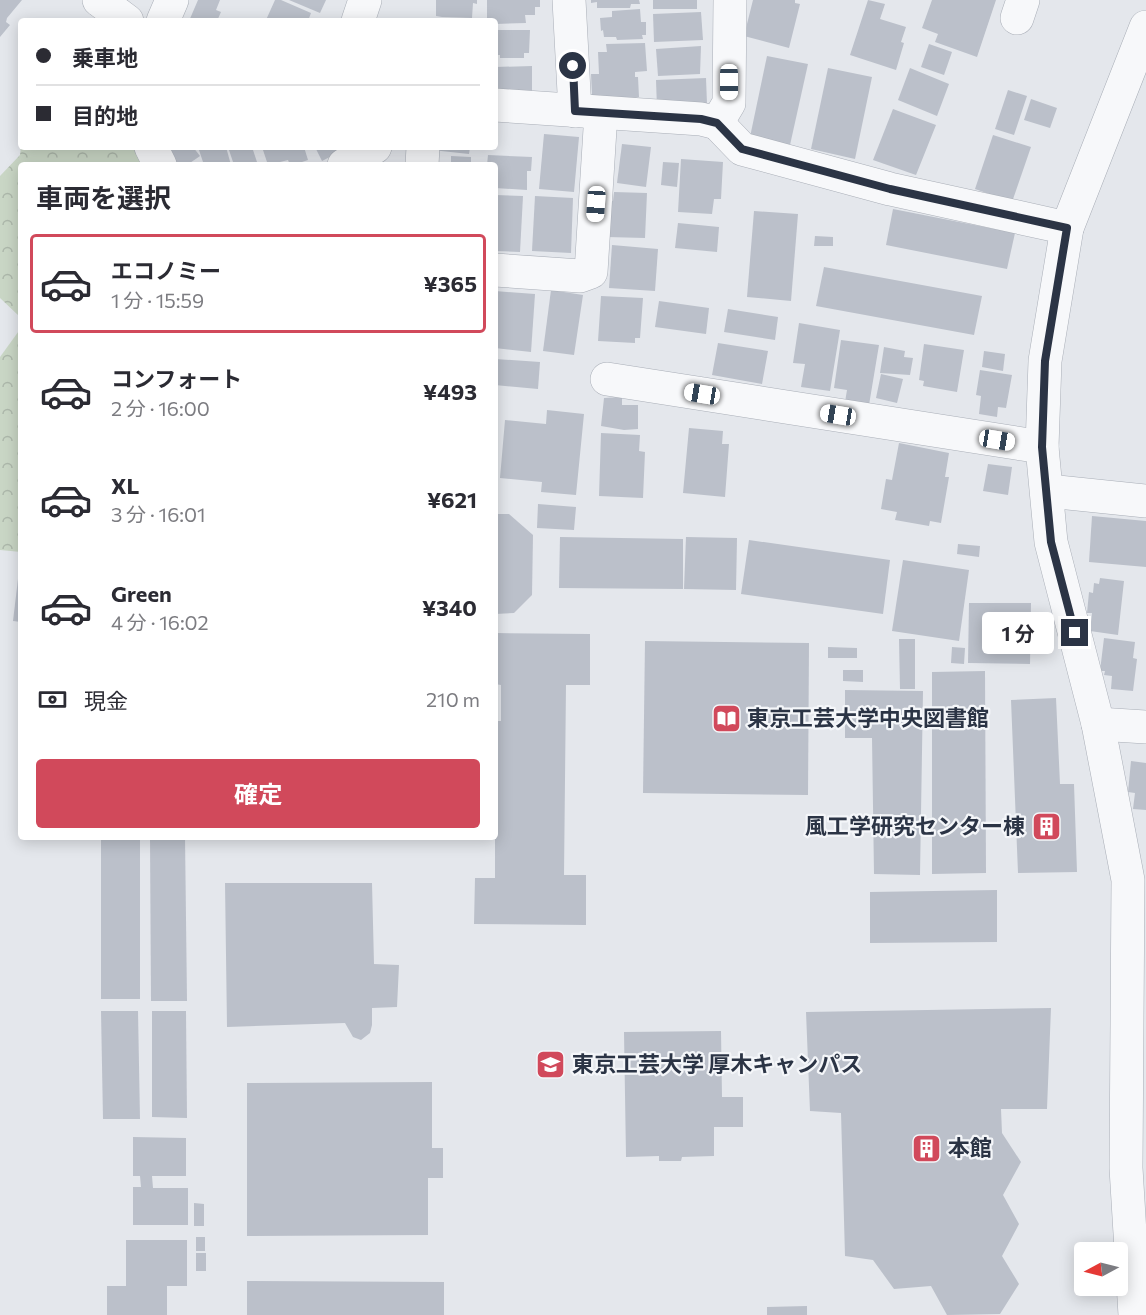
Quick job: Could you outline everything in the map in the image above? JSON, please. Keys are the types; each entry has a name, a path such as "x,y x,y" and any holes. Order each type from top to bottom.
{"street":[{"path":"99,0 125,18"},
{"path":"164,18 172,0"},
{"path":"359,18 365,0"},
{"path":"498,270 580,276 591,272 588,112 569,0"},
{"path":"717,123 729,103 730,0"},
{"path":"1135,1315 1139,1263 1126,1168 1137,880 1051,542 1048,491 1042,447 1045,361 1067,228 1146,27"},
{"path":"498,105 701,119 717,123 742,149 890,189 1067,228"},
{"path":"352,162 370,150"},
{"path":"626,374 1042,447"},
{"path":"1048,491 1146,501"},
{"path":"1098,724 1146,727"}],"green space":[{"path":"21,150 145,150 151,162 18,162 18,315 0,298 0,176 20,155"},
{"path":"18,332 18,552 0,550 0,357"}],"building":[{"path":"0,0 22,0 7,18 6,22 10,25 0,37"},
{"path":"198,0 220,0 216,10 221,12 218,18 190,18"},
{"path":"275,0 281,0 311,13 309,18 267,18"},
{"path":"289,0 326,0 320,13"},
{"path":"436,0 477,0 477,4 473,3 472,18 442,17 436,16"},
{"path":"487,0 540,0 540,7 535,7 535,15 525,15 526,23 498,24 498,18 487,18"},
{"path":"591,0 639,0 640,4 631,4 630,8 597,8 597,2 591,3"},
{"path":"653,0 697,0 697,9 653,9"},
{"path":"753,0 795,0 795,3 800,4 789,48 744,36"},
{"path":"868,0 885,4 880,19 906,27 896,70 850,55"},
{"path":"932,0 996,0 977,57 935,42 938,34 922,28"},
{"path":"640,9 641,22 646,22 646,35 642,35 643,39 617,40 616,37 604,37 600,18 612,17 612,11"},
{"path":"701,12 703,40 654,42 653,14"},
{"path":"498,30 530,30 529,53 524,53 524,58 500,58 498,55"},
{"path":"645,43 647,71 635,72 635,77 638,77 639,97 635,98 636,103 601,102 601,95 592,95 591,74 599,74 598,52 607,52 606,44"},
{"path":"929,44 952,52 944,75 921,67"},
{"path":"701,46 700,74 658,76 656,49"},
{"path":"767,56 808,64 790,145 750,137"},
{"path":"532,66 532,92 498,95 498,67"},
{"path":"828,68 872,77 855,159 811,149"},
{"path":"910,68 949,84 937,116 898,100"},
{"path":"706,78 707,104 657,108 656,80"},
{"path":"1008,90 1027,96 1014,135 995,129"},
{"path":"1031,99 1057,108 1050,128 1024,120"},
{"path":"893,109 936,125 916,175 873,160"},
{"path":"544,134 579,137 574,192 539,189"},
{"path":"993,135 1031,147 1012,202 975,189"},
{"path":"622,144 651,147 646,187 617,183"},
{"path":"166,150 195,150 200,156 191,162 176,162"},
{"path":"199,150 227,150 230,162 203,162"},
{"path":"229,150 253,150 257,162 233,162"},
{"path":"263,150 305,150 308,160 302,162 289,162 288,160 267,162"},
{"path":"316,150 343,150 322,161"},
{"path":"432,150 470,150 469,154"},
{"path":"488,155 532,157 531,171 527,171 527,190 498,188 498,162 487,162"},
{"path":"451,156 471,157 471,162 451,162"},
{"path":"681,159 723,162 721,199 714,199 712,214 678,212"},
{"path":"663,162 679,163 677,187 661,185"},
{"path":"614,192 647,193 645,238 607,237 608,201 613,201"},
{"path":"498,195 523,196 520,252 498,251"},
{"path":"535,196 573,198 571,253 532,251"},
{"path":"893,209 1015,233 1007,269 886,245"},
{"path":"754,211 798,214 791,301 747,297"},
{"path":"678,223 719,227 717,252 675,248"},
{"path":"815,236 833,237 833,246 814,246"},
{"path":"612,245 658,249 655,291 609,288"},
{"path":"824,267 982,296 974,335 816,306"},
{"path":"551,290 583,295 574,355 543,351"},
{"path":"498,291 535,294 531,352 498,348"},
{"path":"601,296 643,298 640,338 635,338 635,343 598,341"},
{"path":"659,301 709,308 706,334 655,327"},
{"path":"728,309 778,317 775,340 724,332"},
{"path":"799,323 840,330 830,391 801,387 805,364 793,363"},
{"path":"841,340 879,345 869,405 845,402 847,390 834,388"},
{"path":"718,343 768,351 762,384 712,375"},
{"path":"924,344 964,350 957,392 923,386 924,381 919,380"},
{"path":"884,347 905,351 904,357 913,358 910,375 880,373"},
{"path":"984,351 1005,354 1003,371 982,367"},
{"path":"498,359 540,362 538,389 498,385"},
{"path":"980,370 1012,375 1006,408 998,407 997,417 979,414 981,396 976,395"},
{"path":"881,374 903,379 897,403 876,398"},
{"path":"622,397 622,405 638,405 638,429 624,430 601,426 604,398"},
{"path":"547,410 584,414 576,495 541,492 542,482 500,478 505,420 546,424"},
{"path":"689,428 723,431 722,444 729,444 725,497 683,493"},
{"path":"601,433 640,435 639,451 645,452 643,498 599,496"},
{"path":"899,443 949,453 945,477 949,477 941,523 930,521 929,526 895,520 897,512 881,509 886,479 892,480"},
{"path":"988,464 1012,467 1008,495 983,491"},
{"path":"538,504 576,507 574,530 537,528"},
{"path":"498,514 509,514 533,535 532,595 514,613 498,614"},
{"path":"1092,516 1146,521 1146,567 1089,562"},
{"path":"560,537 683,539 683,589 559,588"},
{"path":"686,537 737,538 736,590 684,589"},
{"path":"749,540 890,560 883,614 741,594"},
{"path":"958,544 980,546 979,557 957,554"},
{"path":"903,560 969,570 959,641 892,631"},
{"path":"1100,578 1124,581 1118,635 1090,631 1092,613 1087,613 1089,592 1093,593 1094,583 1099,584"},
{"path":"18,579 18,622 13,621"},
{"path":"969,603 1031,603 1030,664 968,663"},
{"path":"498,633 590,634 590,685 566,685 564,875 586,875 586,925 474,924 475,878 495,878 495,840 498,840 498,721 501,721 501,685 498,684"},
{"path":"1104,638 1135,642 1133,658 1137,659 1133,691 1111,689 1112,676 1104,675 1105,671 1100,671"},
{"path":"899,639 915,639 915,689 900,689"},
{"name":"東京工芸大学中央図書館","path":"645,641 809,643 808,795 643,793"},
{"path":"828,647 857,648 857,658 828,658"},
{"path":"952,647 965,648 964,664 951,663"},
{"path":"843,670 863,670 863,682 843,681"},
{"path":"985,671 986,873 932,874 932,672"},
{"path":"845,690 923,691 920,875 874,874 872,738 845,738"},
{"name":"風工学研究センター棟","path":"1056,698 1060,784 1074,784 1077,872 1018,873 1011,700"},
{"path":"1131,761 1146,763 1146,810 1133,809 1135,793 1128,792"},
{"path":"101,840 140,840 140,999 101,999"},
{"path":"150,840 185,840 187,1001 151,1001"},
{"path":"225,883 372,883 374,964 399,965 397,1007 372,1008 370,1033 361,1040 353,1037 345,1023 227,1027"},
{"path":"997,890 997,942 870,943 870,892"},
{"name":"本館","path":"1051,1008 1047,1109 1001,1109 1002,1133 1021,1162 1003,1195 1019,1224 1002,1256 1019,1284 1000,1314 947,1315 931,1286 894,1289 873,1260 845,1256 841,1113 810,1111 806,1012"},
{"path":"101,1011 138,1011 140,1119 103,1119"},
{"path":"152,1011 186,1011 187,1118 152,1117"},
{"path":"721,1031 722,1097 743,1097 743,1127 714,1127 714,1156 682,1157 681,1161 659,1161 659,1156 626,1157 624,1032"},
{"path":"432,1082 432,1148 443,1148 443,1178 428,1178 428,1235 247,1236 247,1083"},
{"path":"133,1137 186,1138 186,1176 152,1176 153,1188 188,1188 188,1225 133,1225 133,1187 141,1187 140,1176 133,1176"},
{"path":"194,1203 204,1204 204,1226 194,1226"},
{"path":"196,1237 205,1237 205,1251 196,1251"},
{"path":"126,1240 187,1240 187,1286 167,1286 167,1315 107,1315 107,1286 126,1286"},
{"path":"196,1253 206,1253 206,1271 196,1271"},
{"path":"247,1281 444,1282 444,1315 247,1315"},
{"path":"807,1306 807,1315 767,1315 767,1307"}],"place":[{"name":"東京工芸大学中央図書館","path":"726,718"},
{"name":"風工学研究センター棟","path":"1046,826"},
{"name":"東京工芸大学 厚木キャンパス","path":"551,1064"},
{"name":"本館","path":"927,1148"}],"route":[{"path":"573,66 575,111 701,119 717,123 742,149 890,189 1067,228 1045,361 1042,447 1048,491 1051,542 1075,633"}]}
